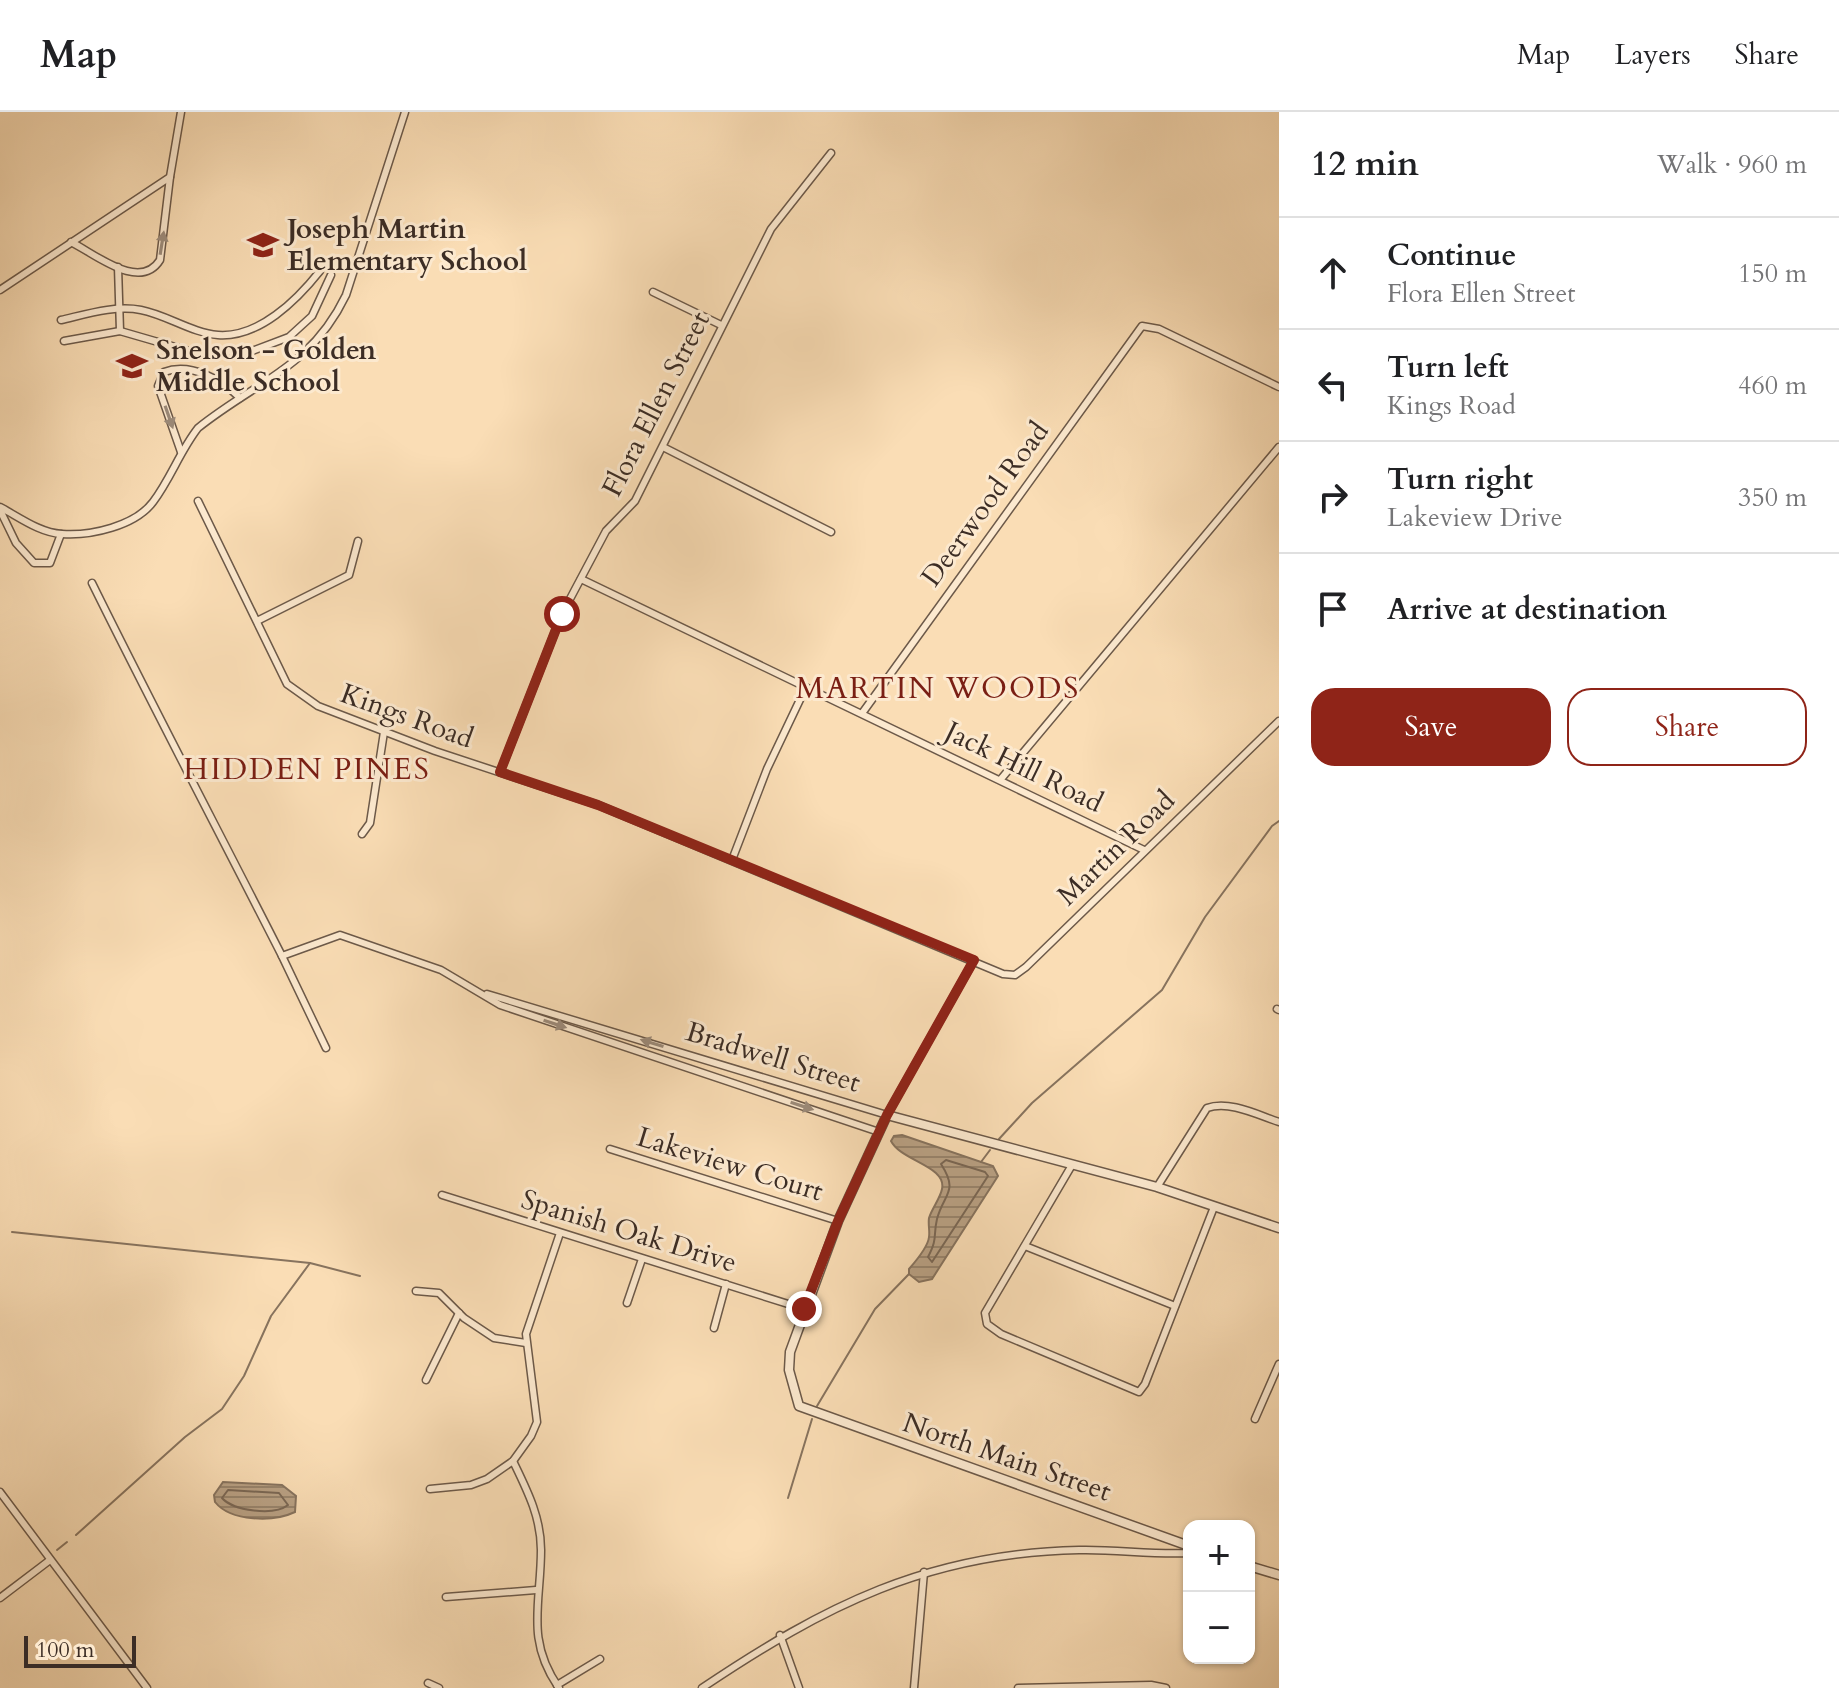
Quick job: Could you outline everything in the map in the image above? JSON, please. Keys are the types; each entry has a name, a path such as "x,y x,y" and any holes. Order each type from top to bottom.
{"street":[{"path":"71,242 118,267 144,274 160,260 181,112"},
{"path":"0,508 33,525 61,534 121,524 139,516 169,480 181,452 198,428 301,357 333,321 346,295 405,112"},
{"name":"Flora Ellen Street","path":"500,772 562,614 606,531 635,501 771,229 831,153"},
{"path":"0,290 170,177"},
{"path":"118,267 120,331"},
{"path":"61,320 119,309 140,310 218,335 246,331 278,315 320,271"},
{"path":"64,341 120,331 196,353 252,351 289,337 312,316 331,275"},
{"path":"653,292 721,325"},
{"name":"Deerwood Road","path":"863,712 1142,326 1159,329 1279,387"},
{"path":"181,452 158,386 164,372 173,370 216,377 240,398"},
{"path":"663,447 831,532"},
{"path":"1001,779 1279,447"},
{"name":"Kings Road","path":"198,501 287,684 318,706 384,732 598,805 974,960"},
{"path":"0,508 16,543 34,563 50,563 61,534"},
{"path":"257,621 349,575 358,541"},
{"name":"Jack Hill Road","path":"581,579 863,712 1144,850"},
{"path":"92,583 190,783 220,831 326,1048"},
{"path":"732,860 767,769 806,687"},
{"name":"Martin Road","path":"974,960 1003,974 1015,975 1279,721"},
{"path":"362,834 370,823 384,732"},
{"name":"Bradwell Street","path":"282,956 340,935 433,966 500,1005 879,1132"},
{"path":"804,1309 838,1221 887,1115 974,960"},
{"name":"Bradwell Street","path":"484,993 887,1115 1157,1187 1279,1228"},
{"path":"1157,1187 1207,1108 1216,1105 1235,1108 1279,1122"},
{"name":"Lakeview Court","path":"610,1149 838,1221"},
{"path":"1072,1165 985,1313 987,1324 1001,1334 1118,1386 1139,1392 1214,1207"},
{"name":"Spanish Oak Drive","path":"442,1195 804,1309"},
{"path":"430,1489 471,1485 513,1461 524,1451 537,1422 526,1334 560,1233"},
{"path":"1025,1246 1175,1306"},
{"path":"627,1303 642,1259"},
{"path":"714,1328 726,1284"},
{"path":"416,1291 439,1293 459,1313 494,1338 526,1343"},
{"name":"North Main Street","path":"804,1309 790,1352 789,1370 799,1406 1183,1544"},
{"path":"426,1380 459,1313"},
{"path":"1255,1419 1279,1364"},
{"path":"513,1461 534,1505 538,1524 541,1550 536,1590 538,1648 558,1686 600,1659"},
{"path":"0,1492 147,1688"},
{"path":"702,1688 780,1635 852,1599 924,1572 1003,1558 1079,1550 1183,1553"},
{"path":"0,1598 50,1560"},
{"path":"1255,1568 1279,1575"},
{"path":"914,1688 924,1572"},
{"path":"446,1597 536,1590"},
{"path":"780,1635 799,1688"},
{"path":"428,1683 439,1688"},
{"path":"1018,1688 1151,1685 1166,1688"}],"water":[{"path":"902,1135 993,1166 998,1176 932,1279 919,1282 909,1274 909,1269 928,1241 929,1218 941,1193 942,1181 931,1169 896,1148 891,1141 894,1136"},
{"path":"223,1482 282,1485 296,1496 295,1512 265,1519 231,1513 215,1502 214,1495"}],"waterway":[{"path":"999,1139 1032,1103 1162,990 1205,917 1272,826 1279,821"},
{"path":"981,1162 990,1150"},
{"path":"12,1232 310,1263 360,1276"},
{"path":"76,1535 185,1437 222,1409 244,1376 271,1316 310,1263"},
{"path":"817,1406 875,1309 909,1274"},
{"path":"788,1498 812,1419"},
{"path":"57,1550 67,1542"}],"place":[{"name":"Joseph Martin Elementary School","path":"263,245"},
{"name":"Snelson - Golden Middle School","path":"132,366"}],"district":[{"name":"MARTIN WOODS","path":"938,688"},
{"name":"HIDDEN PINES","path":"307,769"}],"route":[{"path":"562,614 500,772 598,805 974,960 887,1115 838,1221 804,1309"}]}
